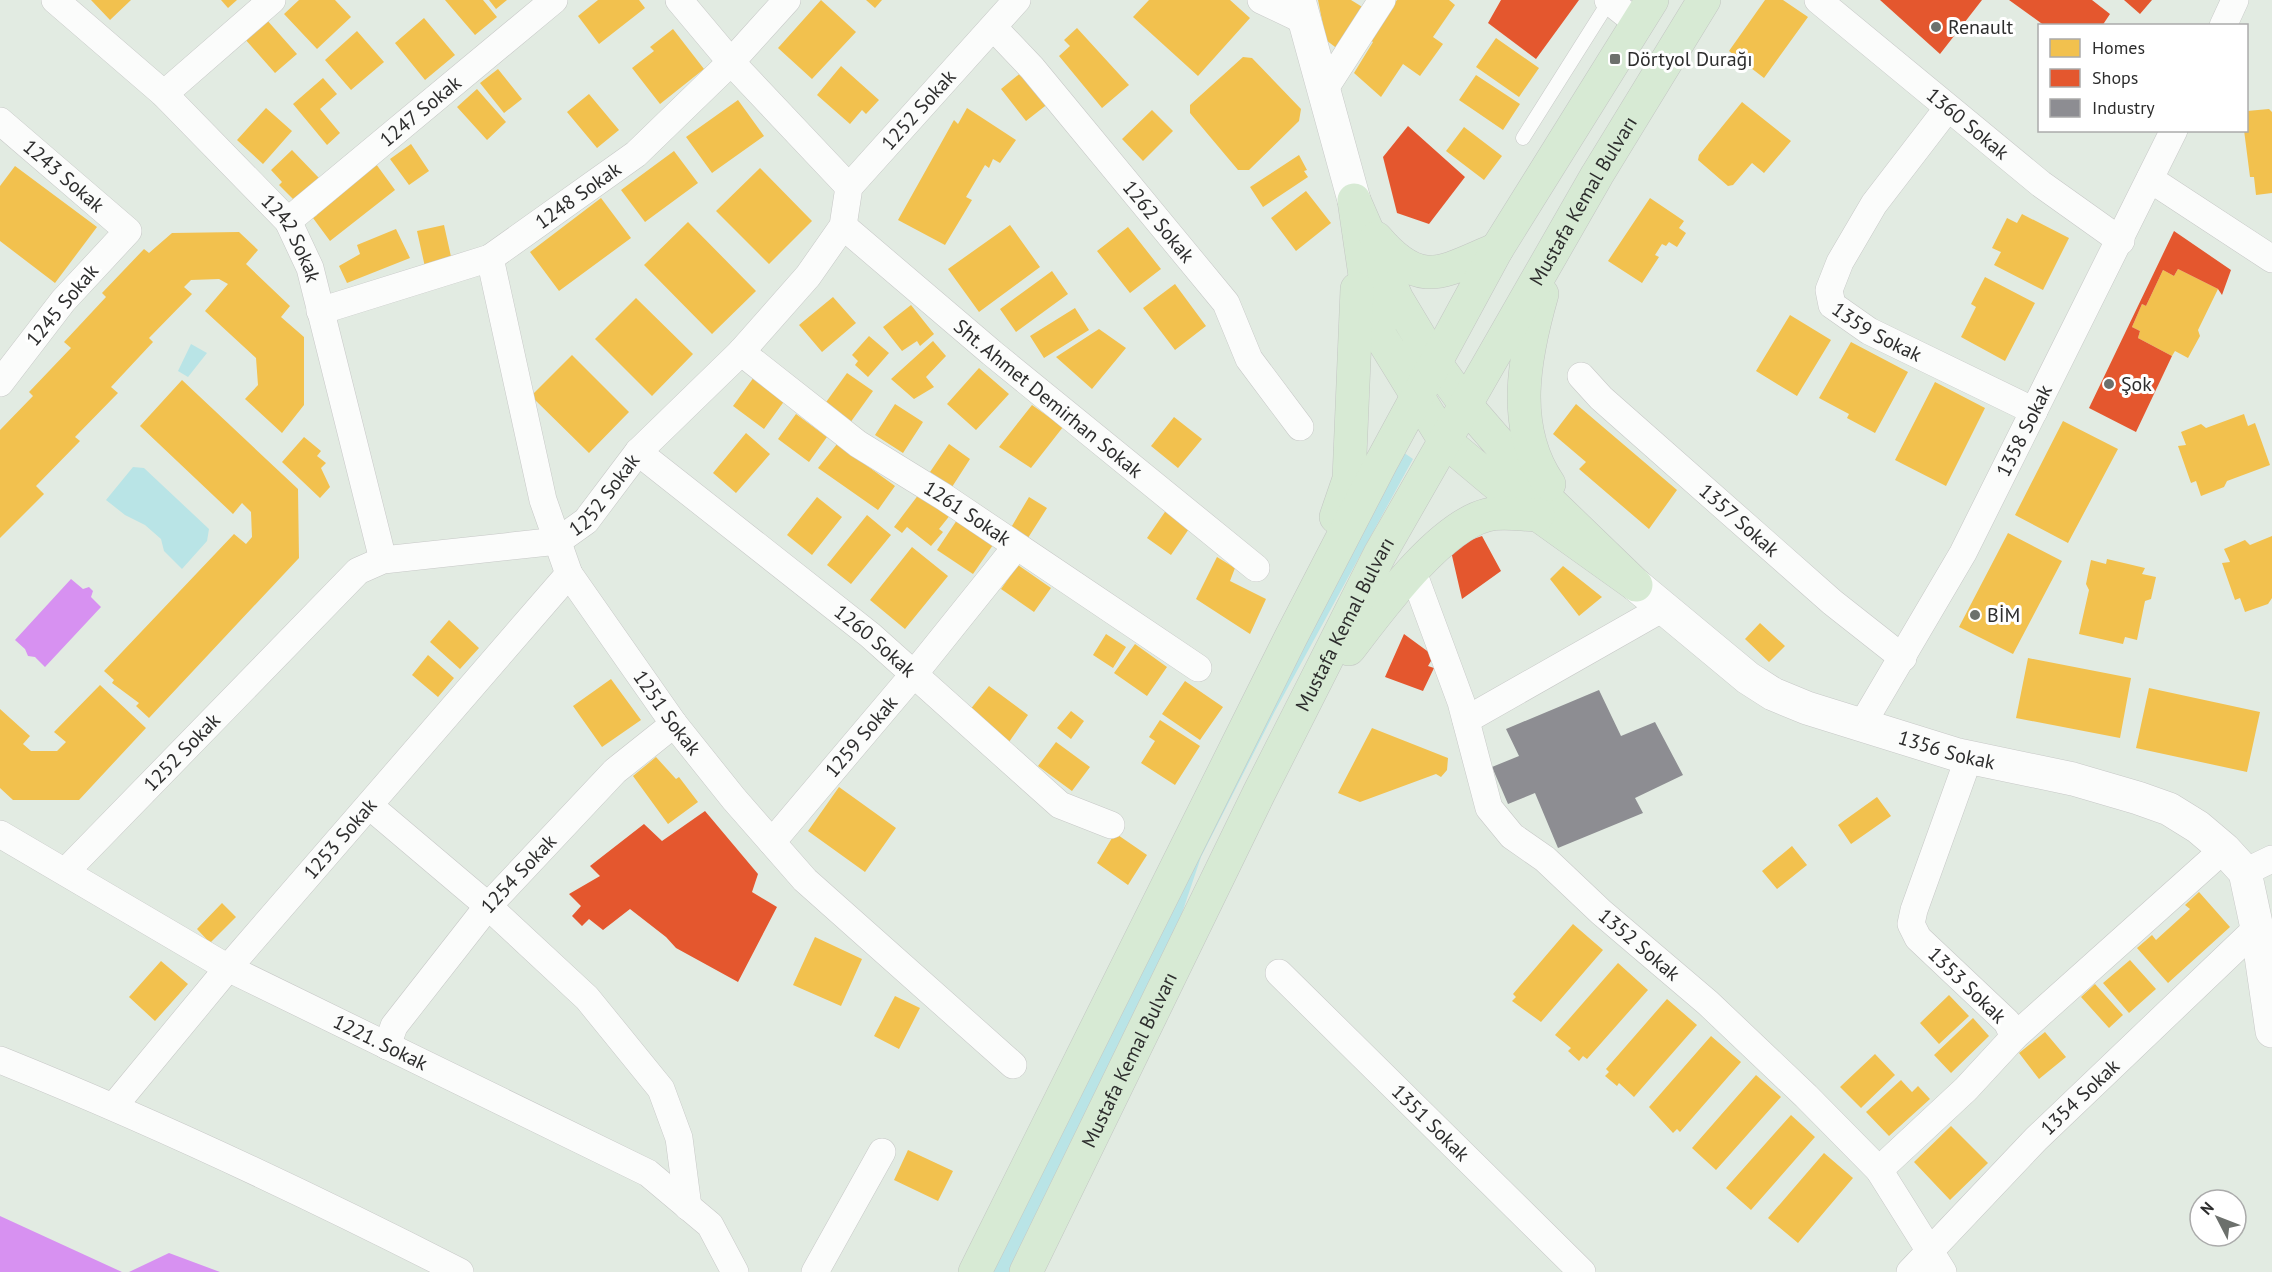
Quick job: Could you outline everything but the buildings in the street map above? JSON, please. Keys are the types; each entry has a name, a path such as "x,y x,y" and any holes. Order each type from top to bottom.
{"highway":[{"name":"Mustafa Kemal Bulvarı","path":"1026,1272 1301,710 1380,554 1555,248 1704,0"},
{"path":"975,1272 1291,637 1418,396 1497,249 1645,11"},
{"path":"1354,200 1367,228 1387,251 1412,269 1439,273 1497,249"},
{"path":"1354,200 1398,299 1436,364 1465,404 1550,502 1636,585"},
{"path":"1354,200 1369,303 1381,337 1445,441 1538,516 1636,585"},
{"path":"1291,637 1349,479 1357,289 1354,200"},
{"path":"1555,248 1525,360 1523,418 1538,469 1582,533"},
{"path":"1301,710 1380,608 1430,553 1465,523 1489,514 1538,516"}],"street":[{"name":"1242 Sokak","path":"54,0 164,94 288,221 310,268 383,560"},
{"path":"164,94 272,0"},
{"name":"1247 Sokak","path":"288,221 554,0"},
{"path":"679,0 731,62 849,187"},
{"name":"1248 Sokak","path":"320,311 490,258 636,154 731,62 787,0"},
{"name":"1252 Sokak","path":"66,871 358,571 383,560 558,541 586,521 638,452 741,352 808,276 843,226 849,187 1017,0"},
{"path":"1261,0 1301,10 1354,200"},
{"path":"1324,90 1382,0"},
{"path":"1609,0 1645,11"},
{"name":"1360 Sokak","path":"1818,0 1947,109 2041,184 2121,241"},
{"path":"2224,24 2235,0"},
{"name":"1262 Sokak","path":"994,28 1032,68 1226,303 1249,359 1300,427"},
{"name":"1359 Sokak","path":"1947,109 1874,204 1862,224 1840,262 1829,290 1832,305 1869,331 2034,411"},
{"name":"1243 Sokak","path":"0,122 128,231"},
{"name":"1358 Sokak","path":"1863,723 1962,553 2121,241 2173,132"},
{"path":"2151,179 2272,259"},
{"name":"Sht. Ahmet Demirhan Sokak","path":"843,226 992,353 1256,567"},
{"name":"1245 Sokak","path":"0,383 63,301 128,231"},
{"name":"1251 Sokak","path":"490,258 543,500 569,574 674,724 806,880 1013,1065"},
{"name":"1261 Sokak","path":"741,352 858,444 1198,668"},
{"name":"1357 Sokak","path":"1581,376 1601,398 1832,602 1903,657"},
{"name":"1260 Sokak","path":"638,452 870,635 1060,806 1111,825"},
{"name":"1259 Sokak","path":"772,842 914,674 1016,547"},
{"name":"1352 Sokak","path":"1413,572 1461,702 1488,808 1512,836 1545,859 1601,912 1708,1004 1806,1096 1879,1170 1937,1261"},
{"name":"1253 Sokak","path":"114,1106 228,969 371,807 569,574"},
{"name":"1356 Sokak","path":"1636,585 1748,678 1773,694 1807,708 1863,723 1969,757 2073,779 2169,809 2247,860"},
{"path":"1466,720 1663,608"},
{"name":"1254 Sokak","path":"387,1046 394,1026 488,906 615,771 674,724"},
{"name":"1353 Sokak","path":"1879,1170 1966,1089 2014,1037 2007,1023 1918,938 1911,924 1969,757"},
{"path":"371,807 488,906 587,998 661,1089 679,1138 688,1207"},
{"name":"1221. Sokak","path":"0,834 228,969 648,1173 710,1225 735,1272"},
{"path":"2014,1037 2247,860 2272,1031"},
{"name":"1354 Sokak","path":"1910,1272 1937,1261 2036,1139 2257,928"},
{"name":"1351 Sokak","path":"1279,973 1582,1272"},
{"path":"0,1060 114,1106 324,1202 460,1272"},
{"path":"815,1272 882,1152"}],"lane":[{"path":"1523,138 1609,0"}],"shaded area":[{"path":"191,344 207,353 188,377 178,371"},
{"path":"1400,450 1413,459 1275,711 1201,857 1178,925 1009,1272 987,1272"},
{"path":"133,467 144,468 209,529 207,541 182,569 164,551 161,539 145,525 125,515 106,500"},
{"path":"71,579 83,589 89,587 93,591 91,597 101,607 45,667 35,657 28,656 25,649 15,640"},
{"path":"0,1216 122,1272 0,1272"},
{"path":"169,1253 220,1272 129,1272"}],"place":[{"name":"Renault","path":"1936,27"},
{"name":"Dörtyol Durağı","path":"1615,59"},
{"name":"Şok","path":"2109,384"},
{"name":"BİM","path":"1975,615"}]}
